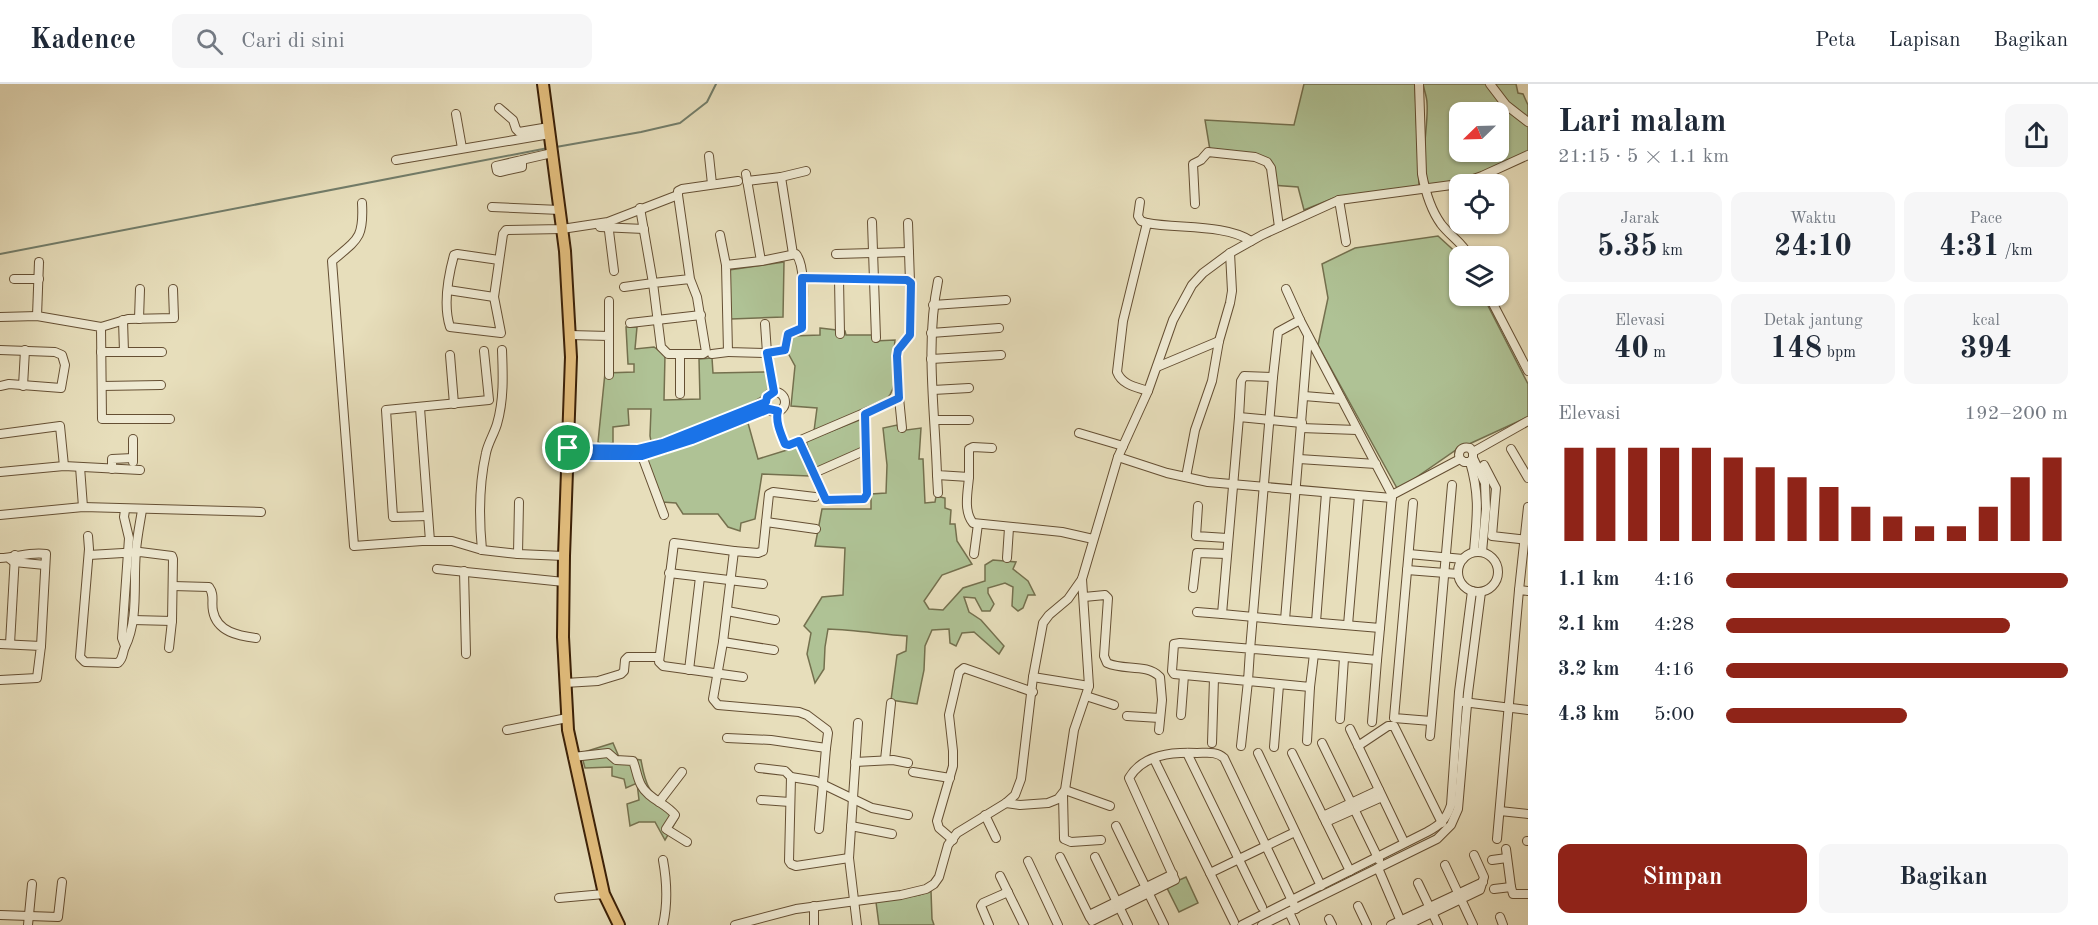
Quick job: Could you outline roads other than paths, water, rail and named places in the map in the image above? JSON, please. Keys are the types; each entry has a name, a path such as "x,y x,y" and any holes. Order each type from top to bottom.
{"main road":[{"path":"543,84 560,210 570,335 564,556 567,718 573,758 604,894 620,925"}],"street":[{"path":"1419,84 1422,174 1425,188 1441,224 1463,246"},
{"path":"1490,84 1506,105 1528,122"},
{"path":"499,108 513,120 519,132 550,133"},
{"path":"456,114 462,148"},
{"path":"396,160 550,133"},
{"path":"522,160 552,152"},
{"path":"1195,204 1193,164 1201,160 1208,152 1255,157 1264,160 1270,166 1280,227"},
{"path":"735,925 746,924 796,909 902,895 931,887 939,877 948,845 957,833 1015,795 1020,787 1033,677 1043,623 1049,615 1068,600 1082,579 1118,457 1148,391 1173,320 1192,285 1203,273 1230,252 1339,200 1472,180 1528,154"},
{"path":"709,156 712,184"},
{"path":"761,261 747,177 781,177 806,171"},
{"path":"781,177 793,254"},
{"path":"640,208 661,347 666,353 706,354 700,315 690,279 678,191 738,181"},
{"path":"608,224 640,208 678,195"},
{"path":"1339,200 1346,242"},
{"path":"1140,202 1138,216 1141,221 1243,235 1251,241"},
{"path":"362,203 363,227 354,243 332,261 354,546 452,541 482,550 564,556"},
{"path":"492,207 560,210"},
{"path":"872,222 876,338"},
{"path":"902,428 897,356 898,350 910,335 908,223"},
{"path":"1147,223 1123,321 1118,372 1119,378 1126,383 1148,391"},
{"path":"608,224 614,271"},
{"path":"499,260 454,255 448,290 448,324 452,328 501,333 494,297 503,234 506,230 562,229 608,224 644,229"},
{"path":"720,235 726,265 728,352"},
{"path":"836,254 909,252"},
{"path":"1186,477 1195,430 1210,391 1219,341 1232,291 1230,252"},
{"path":"712,354 767,353 785,350 788,334 802,329 802,278 799,257 793,254 726,265"},
{"path":"37,316 39,262"},
{"path":"802,278 907,280 910,282"},
{"path":"14,279 39,279"},
{"path":"624,287 690,279"},
{"path":"839,279 840,334"},
{"path":"938,281 931,333 938,493"},
{"path":"139,319 140,289"},
{"path":"1286,289 1308,336 1392,496 1372,722"},
{"path":"0,316 37,316 101,327 123,320 174,318 173,290"},
{"path":"448,290 494,297"},
{"path":"933,305 1006,300"},
{"path":"609,301 609,375"},
{"path":"1494,306 1528,371"},
{"path":"630,323 700,315"},
{"path":"123,320 124,352"},
{"path":"1241,746 1278,334 1300,320"},
{"path":"765,324 767,353 774,392"},
{"path":"101,327 102,419 170,419"},
{"path":"931,333 999,328"},
{"path":"570,335 609,336"},
{"path":"1286,620 1308,336"},
{"path":"1157,367 1219,341"},
{"path":"0,350 58,353 64,359 65,365 61,388 9,384 0,386"},
{"path":"23,386 25,350"},
{"path":"482,550 481,510 484,465 486,451 498,422 503,389 502,350"},
{"path":"428,516 393,517 386,410 489,400 484,351"},
{"path":"101,352 162,352"},
{"path":"450,355 454,404"},
{"path":"680,355 680,394"},
{"path":"931,359 1001,355"},
{"path":"1222,614 1241,381 1244,376 1273,377"},
{"path":"102,386 161,385"},
{"path":"933,390 969,388"},
{"path":"774,392 767,397 777,417 780,435 785,444 789,445 899,398"},
{"path":"586,453 638,449 771,408 784,407 785,399 774,392"},
{"path":"1304,396 1341,399"},
{"path":"420,408 430,541"},
{"path":"568,452 642,456 692,440 771,408"},
{"path":"799,441 827,501 864,499 867,494 865,414"},
{"path":"1239,417 1357,430"},
{"path":"935,420 969,420"},
{"path":"1478,552 1482,509 1472,457 1470,448 1460,449 1458,454 1464,462 1472,457 1528,421"},
{"path":"0,434 60,426 64,466"},
{"path":"1079,433 1123,446"},
{"path":"0,472 64,466 136,470 133,458 134,439"},
{"path":"992,448 973,447 969,449 968,514 970,520 978,524 1062,532 1093,539"},
{"path":"1511,449 1528,478"},
{"path":"814,473 866,450"},
{"path":"642,456 664,515"},
{"path":"1118,457 1186,477 1232,485 1359,496 1392,496 1460,459"},
{"path":"112,469 112,459 133,458"},
{"path":"1299,459 1376,464"},
{"path":"1484,465 1496,488 1492,536 1526,540"},
{"path":"80,467 83,507"},
{"path":"937,475 969,477"},
{"path":"1430,736 1452,485"},
{"path":"743,677 660,664 658,657 674,543 758,553 763,551 768,496 771,493 815,497"},
{"path":"1316,622 1326,493"},
{"path":"1348,625 1359,496"},
{"path":"518,554 519,502"},
{"path":"1413,502 1395,718 1431,721"},
{"path":"1198,506 1196,536 1227,538"},
{"path":"0,515 83,507 125,510 261,512"},
{"path":"1497,839 1528,507"},
{"path":"88,536 89,555 80,657 82,660 118,663 129,641 133,620 132,552 124,518 125,510"},
{"path":"125,646 122,638 132,552 141,510"},
{"path":"766,522 816,529"},
{"path":"974,554 978,524"},
{"path":"1007,558 1009,528"},
{"path":"734,551 723,642 713,699 717,704 804,713 827,730 819,829"},
{"path":"89,555 132,552 172,556 172,621 169,648"},
{"path":"1409,554 1463,559 1478,552 1492,558 1498,570 1494,584 1481,592 1472,591 1460,581 1458,574 1463,559"},
{"path":"0,680 37,678 40,646 46,555 44,553 9,558"},
{"path":"1193,588 1197,553 1227,554"},
{"path":"9,558 45,566"},
{"path":"9,558 10,644"},
{"path":"437,569 564,582"},
{"path":"1407,570 1458,574"},
{"path":"464,572 466,654"},
{"path":"669,573 763,584"},
{"path":"688,669 700,577"},
{"path":"1082,579 1089,686 1074,730 1064,792 1064,839 1071,842 1101,840"},
{"path":"173,586 209,587 213,592 213,611 224,628 237,635 256,638"},
{"path":"1519,590 1528,591"},
{"path":"1262,925 1437,839 1451,825 1468,703 1464,692 1472,591"},
{"path":"1154,759 1211,875 1238,924 1321,886 1442,824 1454,807 1459,702 1464,692 1481,592"},
{"path":"1084,597 1105,595 1108,597 1104,656 1107,663 1113,666 1148,670 1161,677 1162,700 1159,730"},
{"path":"727,611 775,620"},
{"path":"1197,612 1380,628"},
{"path":"133,620 172,621"},
{"path":"723,642 774,650"},
{"path":"1310,687 1176,674 1172,671 1176,643 1377,660"},
{"path":"0,644 40,646"},
{"path":"1306,741 1314,654"},
{"path":"566,683 598,681 621,674 628,657 658,657"},
{"path":"1340,719 1344,658"},
{"path":"953,840 939,828 937,823 951,778 953,751 949,715 960,670 965,669 1033,692"},
{"path":"1181,715 1184,675"},
{"path":"1033,677 1089,686"},
{"path":"1212,743 1214,678"},
{"path":"1274,747 1279,684"},
{"path":"1086,696 1114,705"},
{"path":"1459,702 1528,710"},
{"path":"885,760 891,703"},
{"path":"1127,716 1160,718"},
{"path":"507,730 567,718"},
{"path":"856,925 849,858 858,723"},
{"path":"1358,746 1388,726 1394,726 1442,824"},
{"path":"1350,729 1403,840"},
{"path":"727,738 771,740 826,748"},
{"path":"1322,743 1377,857 1403,924"},
{"path":"1060,857 1091,920 1174,877 1129,778 1141,766 1171,752 1217,753 1224,758 1292,900 1295,925"},
{"path":"573,758 608,753 616,760 633,761 641,784 649,795 675,816 666,829 687,842"},
{"path":"1187,753 1262,907"},
{"path":"1258,753 1321,886"},
{"path":"1292,753 1350,871"},
{"path":"855,762 885,760 908,763"},
{"path":"759,768 786,771 791,777 789,861 791,864 795,866 849,858"},
{"path":"659,802 682,772"},
{"path":"913,772 951,778"},
{"path":"791,777 810,779 872,808 908,815"},
{"path":"1006,803 1020,805 1048,803 1055,801 1064,792"},
{"path":"1064,792 1110,806"},
{"path":"1324,819 1380,794"},
{"path":"760,800 790,802"},
{"path":"1500,811 1528,814"},
{"path":"985,814 996,838"},
{"path":"851,826 892,834"},
{"path":"1116,826 1164,925"},
{"path":"1211,875 1296,834"},
{"path":"1506,849 1513,894 1528,894"},
{"path":"1391,925 1403,924 1480,885 1483,875 1474,855"},
{"path":"1095,857 1128,925"},
{"path":"1492,860 1507,858"},
{"path":"663,860 667,884 666,913 663,925"},
{"path":"1028,861 1058,925"},
{"path":"1445,865 1473,925"},
{"path":"1000,876 1024,925"},
{"path":"0,915 28,921 58,917 62,882"},
{"path":"1419,883 1438,925"},
{"path":"28,921 32,884"},
{"path":"1494,889 1511,887"},
{"path":"988,925 981,906 1008,892"},
{"path":"559,898 604,894"},
{"path":"814,906 814,925"},
{"path":"1358,906 1368,925"}],"waterway":[{"path":"556,147 680,123 707,102 716,84"},
{"path":"0,254 548,148"}]}
